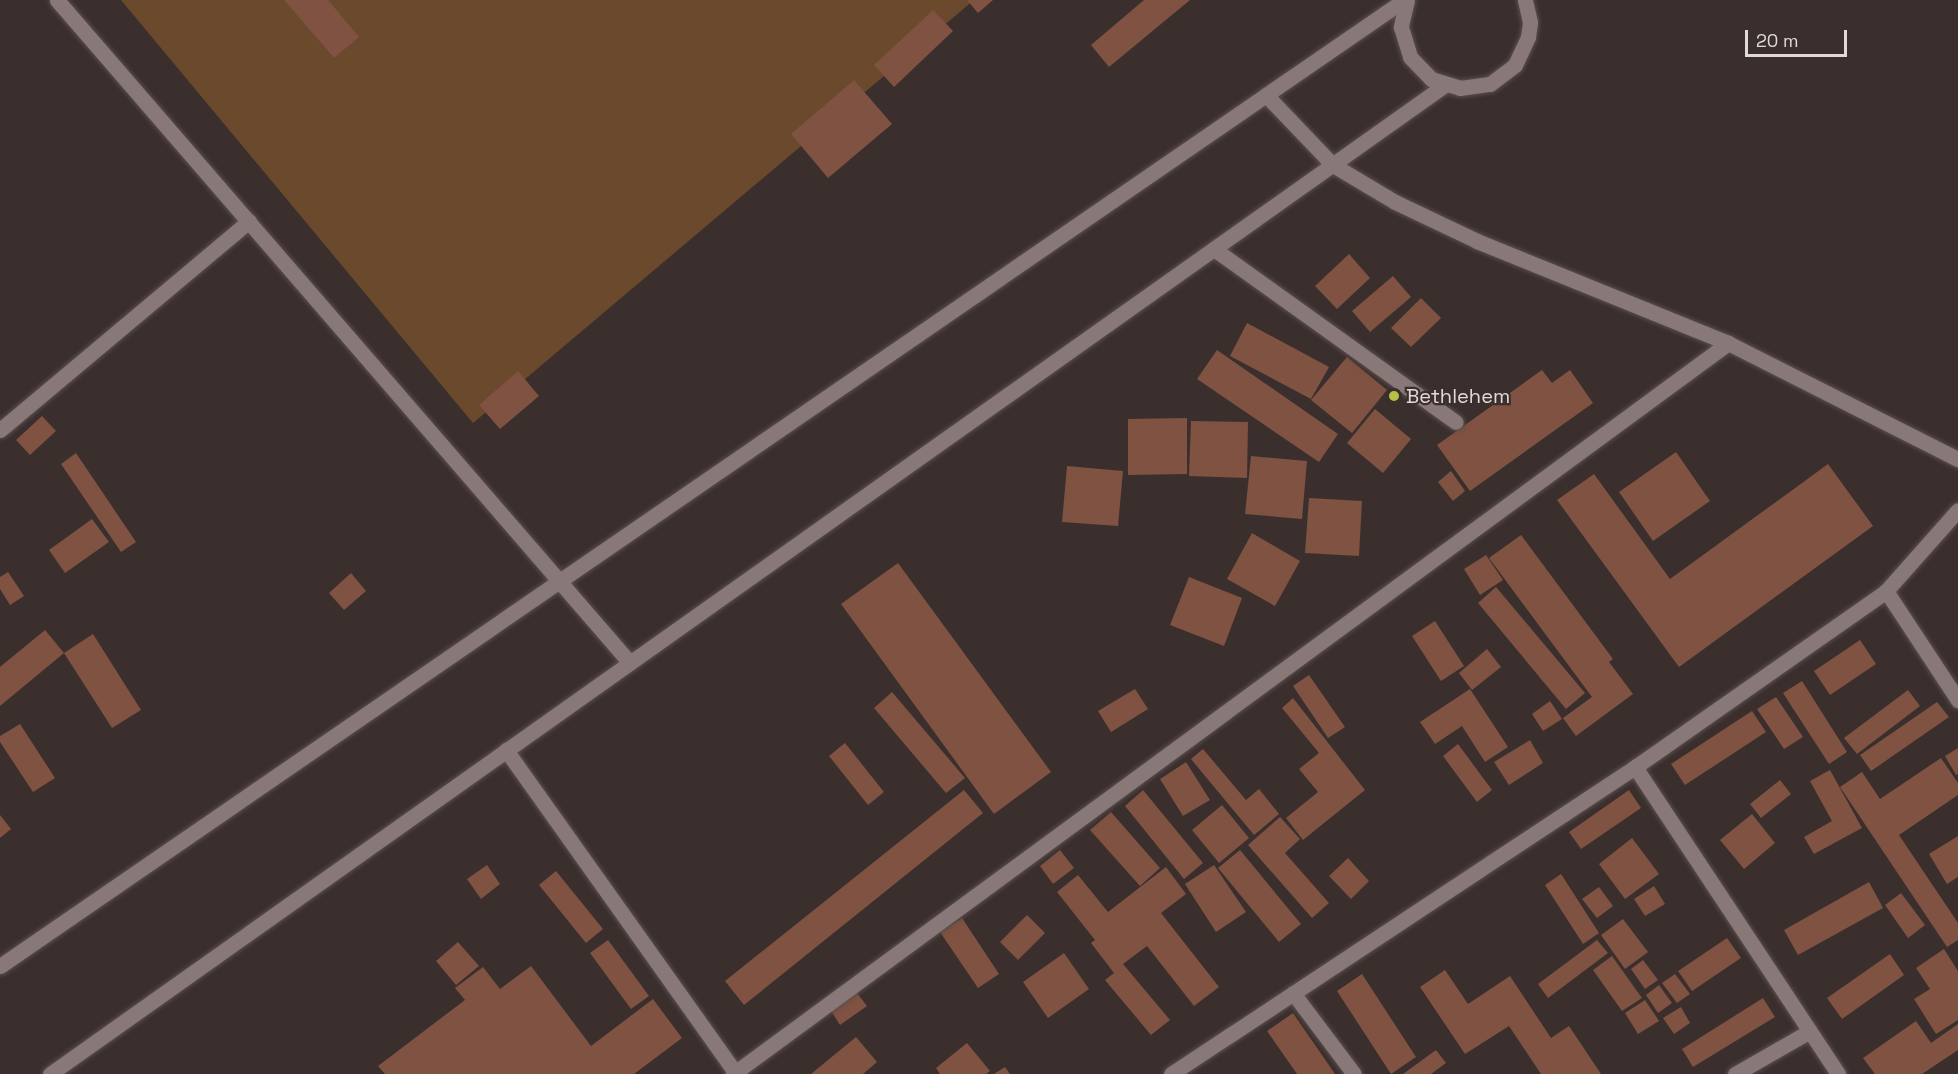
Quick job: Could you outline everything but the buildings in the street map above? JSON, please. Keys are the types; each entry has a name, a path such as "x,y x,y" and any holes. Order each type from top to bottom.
{"street":[{"path":"57,0 630,663"},
{"path":"1405,0 1401,27 1410,57 1425,74 1445,85 1460,88 1483,86 1504,76 1515,65 1528,37 1530,22 1525,0"},
{"path":"0,966 1405,0"},
{"path":"50,1074 1445,85"},
{"path":"1266,95 1333,165 1436,222 1728,343 1958,459"},
{"path":"0,430 249,221"},
{"path":"1214,249 1456,422"},
{"path":"506,750 734,1074 1728,343"},
{"path":"1171,1074 1635,768 1886,591 1958,510"},
{"path":"1886,591 1958,700"},
{"path":"1635,768 1838,1074"},
{"path":"1293,993 1354,1074"},
{"path":"1735,1074 1810,1031"}],"shaded area":[{"path":"121,0 974,0 473,423"}],"place":[{"name":"Bethlehem","path":"1394,396"}]}
